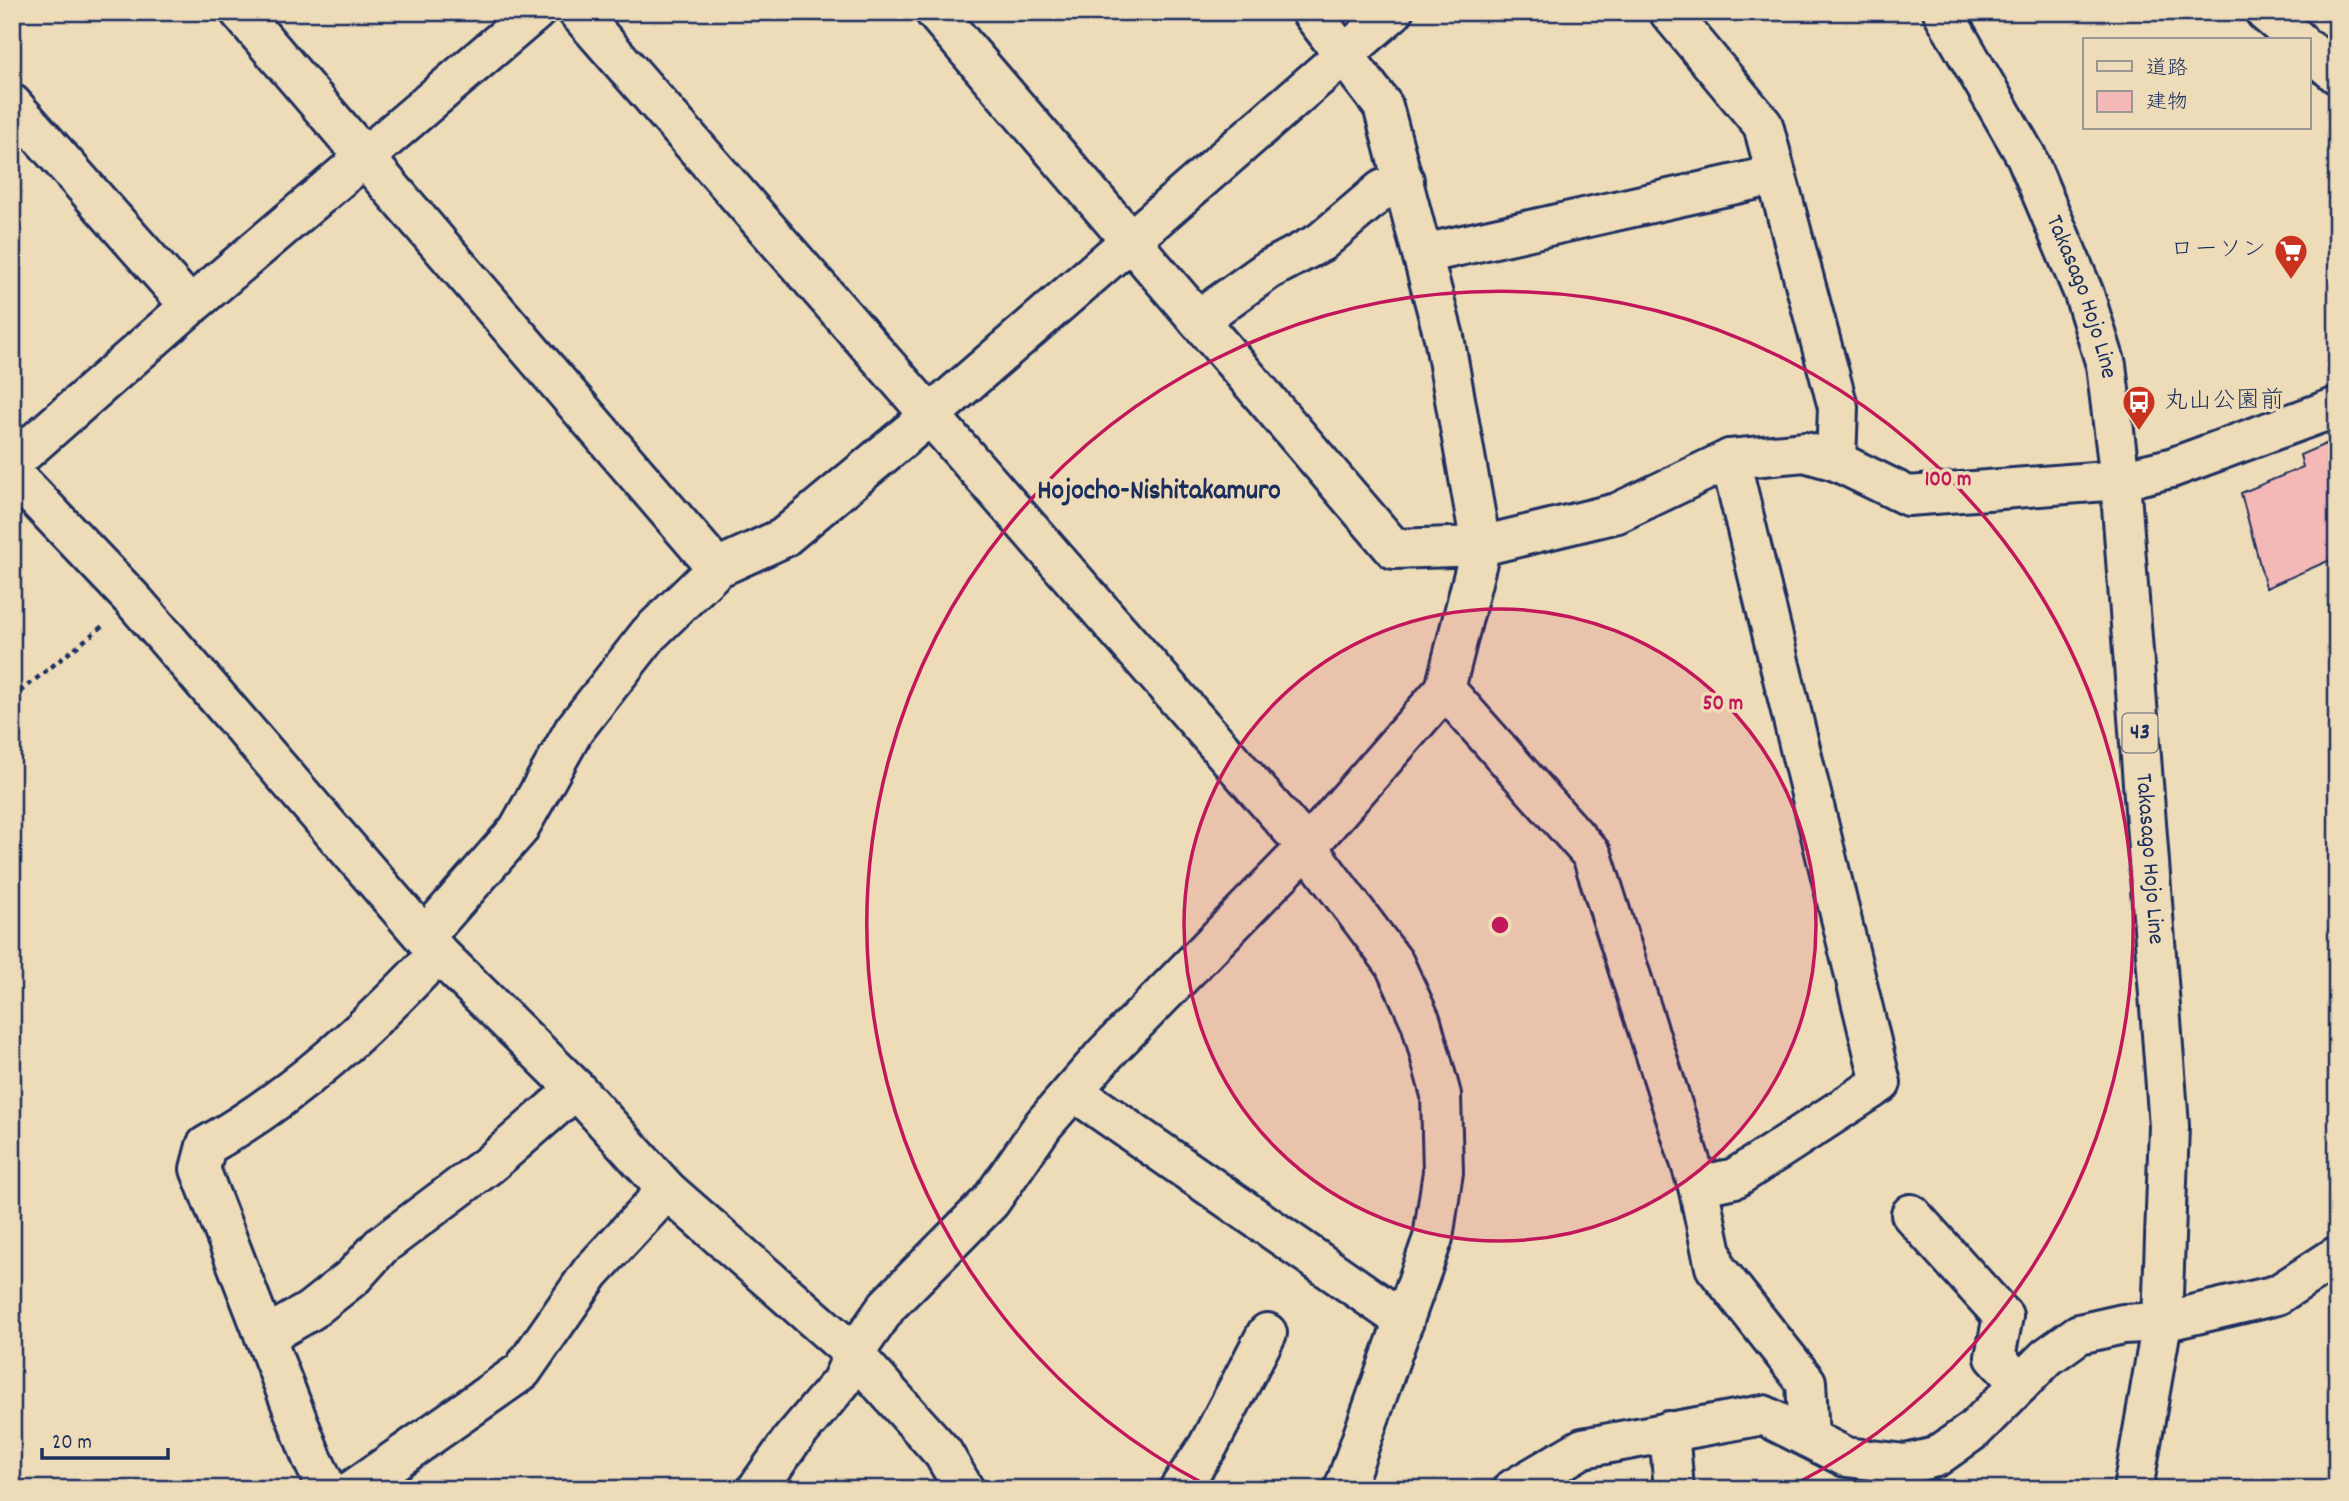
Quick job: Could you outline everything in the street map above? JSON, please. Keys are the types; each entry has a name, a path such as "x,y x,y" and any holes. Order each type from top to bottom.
{"street":[{"path":"240,12 717,568"},
{"path":"12,463 190,306 535,12"},
{"path":"578,12 928,417 1307,847 1394,963 1421,1022 1441,1095 1443,1172 1433,1238 1346,1488"},
{"path":"935,12 1394,549 1481,546 1616,513 1730,459 1805,452 1836,461 1908,496 2120,480 2171,468 2337,407"},
{"path":"757,1489 791,1441 841,1382 854,1354 888,1305 990,1202 1044,1124 1073,1091 1307,847 1445,689 1481,546 1444,337 1383,106 1346,54 1311,12"},
{"path":"327,1489 312,1458 200,1169 206,1146 257,1117 327,1062 431,945 518,830 574,730 649,634 717,568 783,538 928,417 1393,12"},
{"path":"1668,12 1763,125 1838,407 1836,461"},
{"name":"Takasago Hojo Line","path":"1943,12 2026,156 2084,294 2106,365 2120,480 2169,1126 2161,1322 2133,1489"},
{"path":"2265,12 2296,38"},
{"path":"2310,51 2337,74"},
{"path":"12,104 190,306"},
{"path":"1423,254 1776,175"},
{"path":"1198,320 1268,270 1321,242 1382,190 1404,180"},
{"path":"1698,1186 1735,1178 1881,1083 1730,459"},
{"path":"12,473 134,601 431,945 576,1088 667,1190 854,1354 943,1452 964,1489"},
{"path":"1445,689 1592,855 1698,1186 1715,1267 1806,1382 1809,1437"},
{"path":"265,1338 310,1311 353,1277 381,1246 490,1164 576,1088"},
{"path":"1073,1091 1404,1321"},
{"path":"354,1489 522,1371 592,1272 667,1190"},
{"path":"1912,1214 2003,1316 1995,1357 2020,1384"},
{"path":"1513,1489 1583,1448 1763,1415 1846,1457 1906,1464 1936,1457 1973,1430 2047,1357 2078,1334 2123,1324 2161,1322 2277,1295 2337,1256"},
{"path":"1179,1489 1208,1446 1267,1333"},
{"path":"1669,1432 1674,1489"}],"path":[{"path":"12,698 134,601"}],"building":[{"path":"2337,439 2337,557 2266,588 2241,493 2303,467 2300,455"}],"place":[{"name":"ローソン","path":"2291,281"},
{"name":"丸山公園前","path":"2139,432"}],"district":[{"name":"Hojocho-Nishitakamuro","path":"1159,493"}]}
